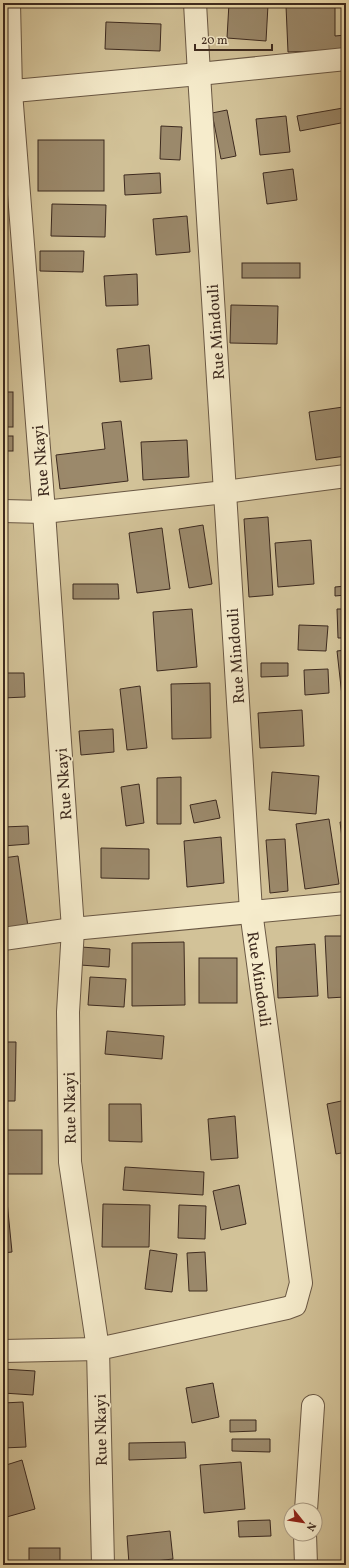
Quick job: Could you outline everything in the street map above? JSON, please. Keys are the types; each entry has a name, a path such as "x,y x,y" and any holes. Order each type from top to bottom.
{"street":[{"name":"Rue Nkayi","path":"9,3 7,92 44,512 73,929 68,1012 70,1162 98,1349 103,1565"},
{"name":"Rue Mindouli","path":"98,1349 287,1308 295,1305 301,1283 251,911 198,74 196,3"},
{"path":"7,92 346,59"},
{"path":"3,511 44,512 225,492 346,476"},
{"path":"3,939 73,929 346,903"},
{"path":"3,1351 98,1349"},
{"path":"307,1502 313,1406"},
{"path":"305,1542 306,1565"}],"shaded area":[{"path":"3,3 346,3 346,1565 3,1565"}],"building":[{"path":"229,3 268,5 266,41 227,38"},
{"path":"335,5 335,36 346,35 346,50 288,52 286,6"},
{"path":"106,22 161,24 160,51 105,49"},
{"path":"343,108 346,122 300,131 297,116"},
{"path":"227,110 236,156 221,159 212,113"},
{"path":"286,116 290,152 260,155 256,119"},
{"path":"161,126 182,127 180,160 160,159"},
{"path":"38,140 104,140 104,191 38,191"},
{"path":"293,169 297,200 267,204 263,173"},
{"path":"160,173 161,193 125,195 124,175"},
{"path":"52,204 106,205 105,237 51,236"},
{"path":"187,216 190,252 156,255 153,219"},
{"path":"40,251 84,251 83,272 40,271"},
{"path":"242,263 300,263 300,278 242,278"},
{"path":"137,274 138,305 106,306 104,276"},
{"path":"231,305 278,306 277,344 230,343"},
{"path":"3,322 7,350 3,351"},
{"path":"149,345 152,379 120,382 117,349"},
{"path":"3,392 13,392 13,427 3,427"},
{"path":"343,407 346,423 346,456 316,460 309,412"},
{"path":"121,421 128,481 60,489 56,455 105,449 102,423"},
{"path":"3,436 13,436 13,451 3,451"},
{"path":"187,440 189,477 143,480 141,442"},
{"path":"4,460 5,492 3,492"},
{"path":"268,517 273,595 249,597 244,519"},
{"path":"203,525 212,584 189,588 179,529"},
{"path":"162,528 170,589 137,593 129,533"},
{"path":"311,540 314,584 278,587 275,543"},
{"path":"73,584 118,584 119,599 73,599"},
{"path":"346,586 346,595 335,596 335,587"},
{"path":"192,609 197,667 157,671 153,612"},
{"path":"337,609 346,609 346,638 338,638"},
{"path":"299,625 328,626 326,651 298,650"},
{"path":"346,650 346,704 343,705 337,651"},
{"path":"261,663 288,663 288,676 261,677"},
{"path":"328,669 329,693 305,695 304,670"},
{"path":"3,673 24,673 25,697 3,698"},
{"path":"210,683 211,738 172,739 171,684"},
{"path":"140,686 147,748 127,750 120,689"},
{"path":"302,710 304,746 260,748 258,713"},
{"path":"113,729 114,752 81,755 79,731"},
{"path":"3,769 7,769 7,780 3,781"},
{"path":"272,772 319,776 316,814 269,810"},
{"path":"181,777 181,824 157,824 157,778"},
{"path":"139,784 144,823 126,826 121,787"},
{"path":"216,800 220,818 194,823 190,805"},
{"path":"329,819 339,884 305,889 296,824"},
{"path":"340,822 346,822 346,870"},
{"path":"28,826 29,844 3,846 3,827"},
{"path":"221,837 224,883 187,887 184,841"},
{"path":"285,839 288,891 270,893 266,840"},
{"path":"101,848 149,849 149,879 101,878"},
{"path":"18,856 28,927 3,930 3,858"},
{"path":"325,936 343,936 345,997 328,998"},
{"path":"184,942 185,1005 132,1006 132,943"},
{"path":"315,944 318,996 278,998 276,947"},
{"path":"81,947 110,949 109,967 80,965"},
{"path":"199,958 237,958 237,1003 199,1003"},
{"path":"90,977 126,979 124,1007 88,1005"},
{"path":"107,1031 164,1036 162,1059 105,1054"},
{"path":"3,1042 16,1042 15,1101 3,1101"},
{"path":"346,1100 346,1152 336,1154 327,1104"},
{"path":"109,1104 141,1104 142,1142 109,1141"},
{"path":"235,1116 238,1158 211,1160 208,1119"},
{"path":"3,1130 42,1130 42,1174 3,1174"},
{"path":"125,1167 204,1172 203,1195 123,1190"},
{"path":"239,1185 246,1224 221,1230 213,1191"},
{"path":"6,1191 12,1252 3,1253 3,1192"},
{"path":"103,1204 150,1205 149,1247 102,1247"},
{"path":"179,1205 206,1206 205,1239 178,1238"},
{"path":"150,1250 177,1254 172,1292 145,1289"},
{"path":"205,1252 207,1291 189,1291 187,1253"},
{"path":"3,1369 35,1371 33,1395 3,1393"},
{"path":"213,1383 219,1417 192,1423 186,1388"},
{"path":"23,1402 26,1447 3,1448 3,1403"},
{"path":"230,1420 256,1420 256,1431 230,1432"},
{"path":"232,1439 270,1439 270,1452 232,1451"},
{"path":"185,1442 186,1458 129,1460 129,1443"},
{"path":"22,1460 35,1509 3,1518 3,1466"},
{"path":"241,1462 245,1509 204,1513 200,1465"},
{"path":"270,1520 271,1536 239,1537 238,1521"},
{"path":"170,1531 173,1559 129,1564 127,1536"},
{"path":"29,1548 60,1548 60,1565 29,1565"}]}
